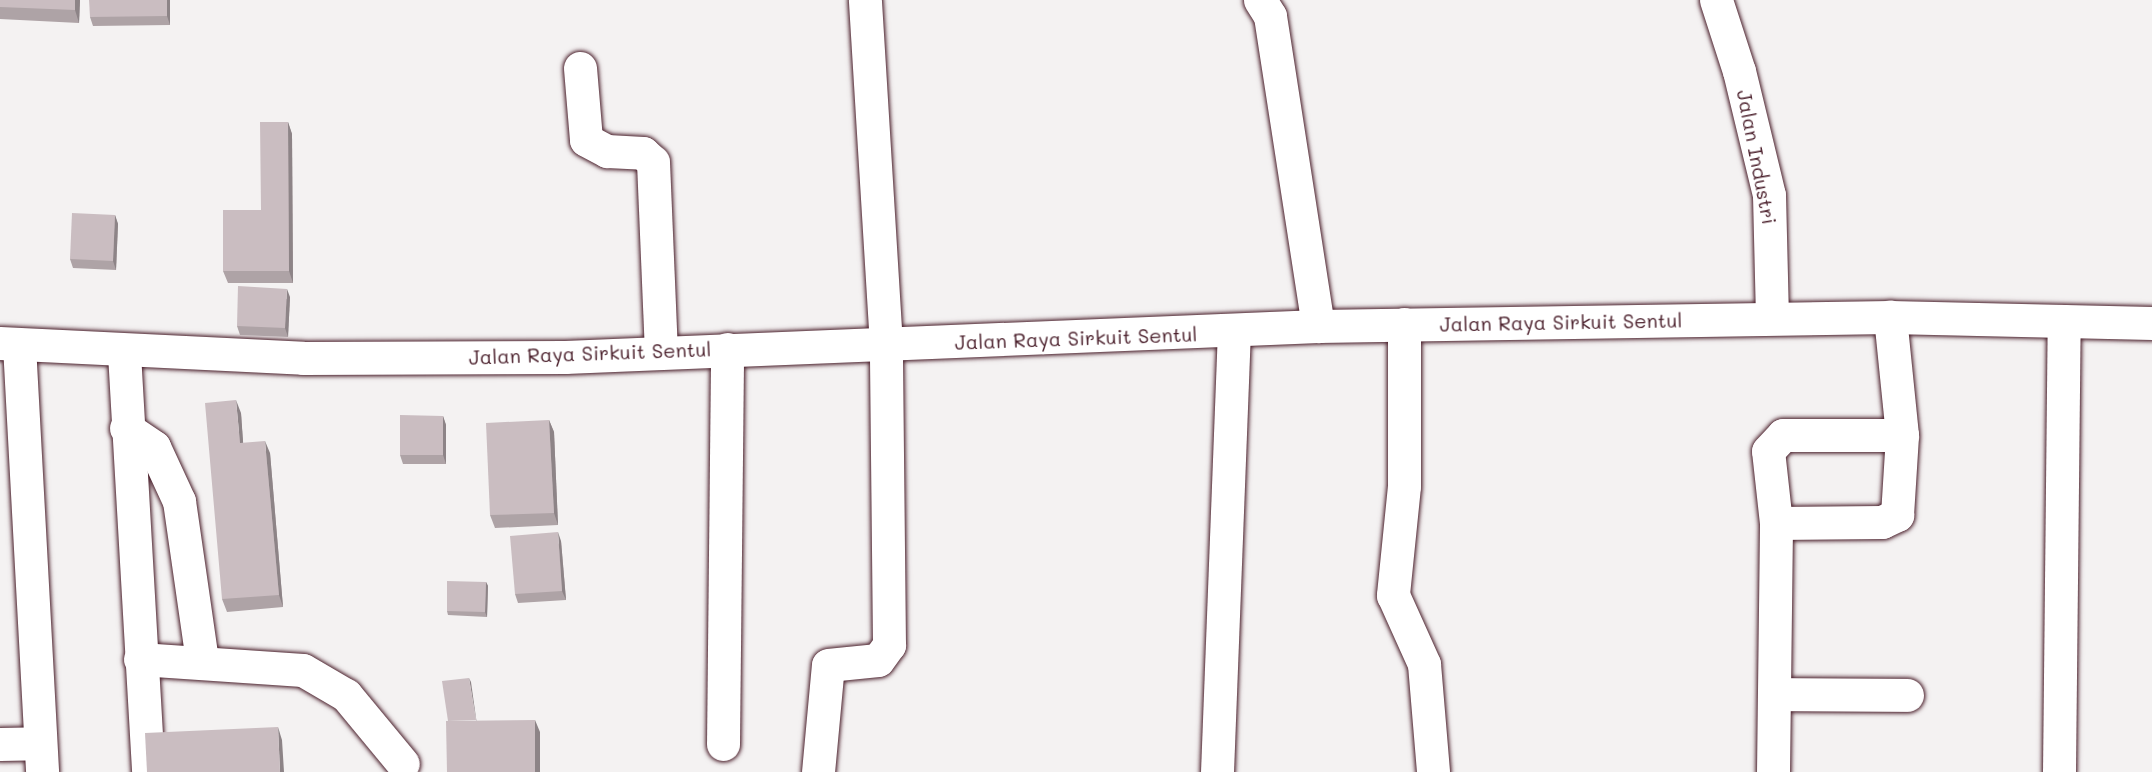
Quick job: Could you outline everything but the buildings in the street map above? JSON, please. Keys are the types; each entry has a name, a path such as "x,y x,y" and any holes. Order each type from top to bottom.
{"street":[{"path":"818,772 828,665 878,660 889,645 886,345 865,0"},
{"path":"1260,0 1270,16 1318,326"},
{"name":"Jalan Industri","path":"1716,0 1739,71 1768,195 1772,318"},
{"path":"580,68 586,140 607,151 643,153 653,162 661,352"},
{"path":"1776,523 1894,518 1900,509 1902,435 1890,317"},
{"name":"Jalan Raya Sirkuit Sentul","path":"10,344 124,353 303,358 661,352 1234,333 1318,326 1404,324 1890,317 2152,323"},
{"path":"2059,772 2064,321"},
{"path":"1404,324 1404,486 1393,595 1424,664 1432,772"},
{"path":"1217,772 1234,333"},
{"path":"0,744 41,757 10,344"},
{"path":"723,744 727,349"},
{"path":"124,353 126,428 148,772"},
{"path":"126,428 154,447 179,501 202,661"},
{"path":"1773,772 1776,523 1768,451 1777,438 1902,435"},
{"path":"140,659 202,661 303,670 325,681 377,727 403,764"},
{"path":"1774,694 1907,695"}]}
